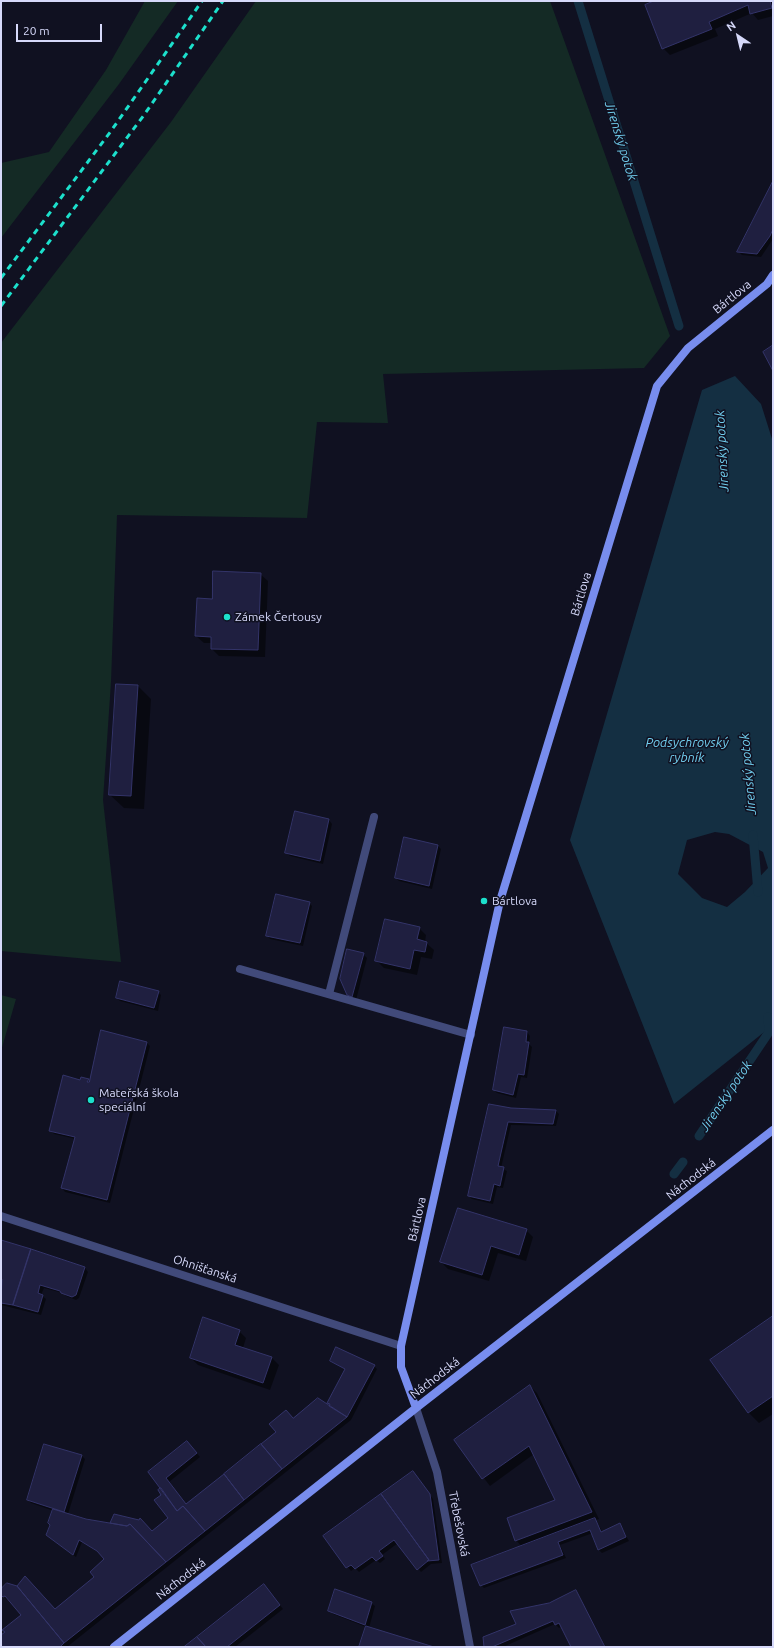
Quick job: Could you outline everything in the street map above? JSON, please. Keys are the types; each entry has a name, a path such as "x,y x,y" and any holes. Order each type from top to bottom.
{"street":[{"name":"Bártlova","path":"416,1408 401,1367 401,1346 503,894 657,386 688,348 767,284 773,275"},
{"path":"329,994 374,817"},
{"path":"240,969 471,1034"},
{"name":"Náchodská","path":"114,1647 416,1408 773,1130"},
{"name":"Ohnišťanská","path":"1,1216 401,1346"},
{"name":"Třebešovská","path":"416,1408 437,1472 470,1647"}],"green space":[{"path":"145,1 178,1 119,84 1,238 1,163 49,152 106,70"},
{"path":"256,1 550,1 670,336 644,368 383,374 388,423 317,422 307,518 117,515 111,682 103,800 121,962 1,951 1,343 171,122"},
{"path":"1,995 16,999 1,1051"}],"water":[{"name":"Podsychrovský rybník","path":"735,376 761,404 773,442 773,1025 674,1104 570,840 702,390","holes":["715,832 729,834 763,852 768,868 745,892 727,907 702,898 678,874 687,840"]}],"building":[{"path":"654,1 770,1 772,8 750,14 748,5 709,22 712,29 662,49 645,5"},
{"path":"773,181 773,229 770,236 757,254 737,252"},
{"path":"772,346 773,347 773,371 763,352"},
{"name":"Zámek Čertousy","path":"213,571 261,573 258,650 211,649 211,637 195,636 197,598 212,599"},
{"path":"116,684 138,685 131,796 109,795"},
{"path":"295,811 329,819 320,861 285,853"},
{"path":"404,837 438,845 429,886 395,878"},
{"path":"276,894 310,902 300,943 266,936"},
{"path":"385,919 420,927 417,939 427,942 425,952 414,950 410,969 375,961"},
{"path":"347,949 364,953 352,997 347,995 340,979"},
{"path":"120,981 159,991 154,1008 116,998"},
{"path":"504,1027 527,1031 526,1042 529,1042 524,1075 518,1074 513,1095 493,1090"},
{"path":"101,1030 147,1042 107,1200 61,1188 75,1137 49,1131 63,1075 80,1080 81,1077 89,1079 87,1082 89,1082"},
{"path":"489,1104 511,1108 556,1110 553,1124 508,1122 498,1166 504,1167 500,1186 494,1184 490,1201 468,1196"},
{"path":"458,1208 527,1229 519,1255 491,1246 482,1275 440,1262"},
{"path":"1,1240 31,1249 13,1305 1,1303"},
{"path":"31,1249 85,1267 76,1295 72,1297 61,1293 60,1291 40,1285 38,1293 43,1295 38,1312 13,1305"},
{"path":"773,1316 773,1396 748,1413 710,1360"},
{"path":"203,1317 240,1330 235,1345 272,1357 263,1383 190,1358"},
{"path":"336,1347 375,1365 347,1417 329,1406 330,1404 327,1403 345,1369 330,1361"},
{"path":"530,1385 592,1512 515,1541 507,1518 555,1500 529,1446 482,1479 454,1440"},
{"path":"318,1398 347,1417 282,1469 261,1444 276,1432 269,1424 286,1410 293,1418"},
{"path":"187,1441 197,1453 166,1478 186,1504 224,1474 244,1500 205,1531 183,1506 177,1511 148,1472"},
{"path":"44,1444 82,1455 64,1512 27,1500"},
{"path":"261,1444 282,1469 244,1500 224,1474"},
{"path":"413,1471 430,1494 439,1560 427,1561 429,1560 381,1494"},
{"path":"161,1488 177,1511 183,1506 205,1531 166,1562 130,1524 127,1526 110,1523 114,1514 139,1520 140,1518 152,1531 168,1518 154,1500 161,1495 158,1490"},
{"path":"381,1494 429,1560 417,1570 394,1540 379,1551 383,1556 376,1561 372,1557 355,1569 351,1565 346,1568 323,1536"},
{"path":"53,1509 86,1519 127,1526 130,1524 166,1562 64,1643 17,1586 25,1576 55,1609 94,1577 90,1572 104,1559 97,1551 79,1540 73,1555 46,1535 50,1525 48,1523"},
{"path":"595,1518 601,1532 620,1523 626,1537 598,1550 590,1530 558,1542 563,1555 480,1586 471,1565"},
{"path":"7,1583 17,1586 64,1643 60,1647 1,1647 1,1635 5,1632 2,1630 21,1615 5,1596 3,1597 1,1595 1,1589"},
{"path":"264,1584 280,1605 227,1647 206,1647 197,1637"},
{"path":"335,1589 372,1602 365,1625 328,1611"},
{"path":"576,1590 605,1647 571,1647 559,1623 555,1625 553,1621 492,1647 484,1647 483,1637 516,1624 510,1611 549,1603"},
{"path":"366,1626 434,1647 359,1647"},
{"path":"197,1637 206,1647 184,1647"}],"waterway":[{"name":"Jirenský potok","path":"578,1 679,326"},
{"name":"Jirenský potok","path":"753,835 758,892"},
{"name":"Jirenský potok","path":"699,1136 769,1032 768,1017"},
{"name":"Jirenský potok","path":"674,1174 683,1162"}],"railway":[{"path":"1,278 111,131 202,1"},
{"path":"1,306 144,115 223,1"}],"place":[{"name":"Zámek Čertousy","path":"227,617"},
{"name":"Bártlova","path":"484,901"},
{"name":"Mateřská škola speciální","path":"91,1100"}]}
